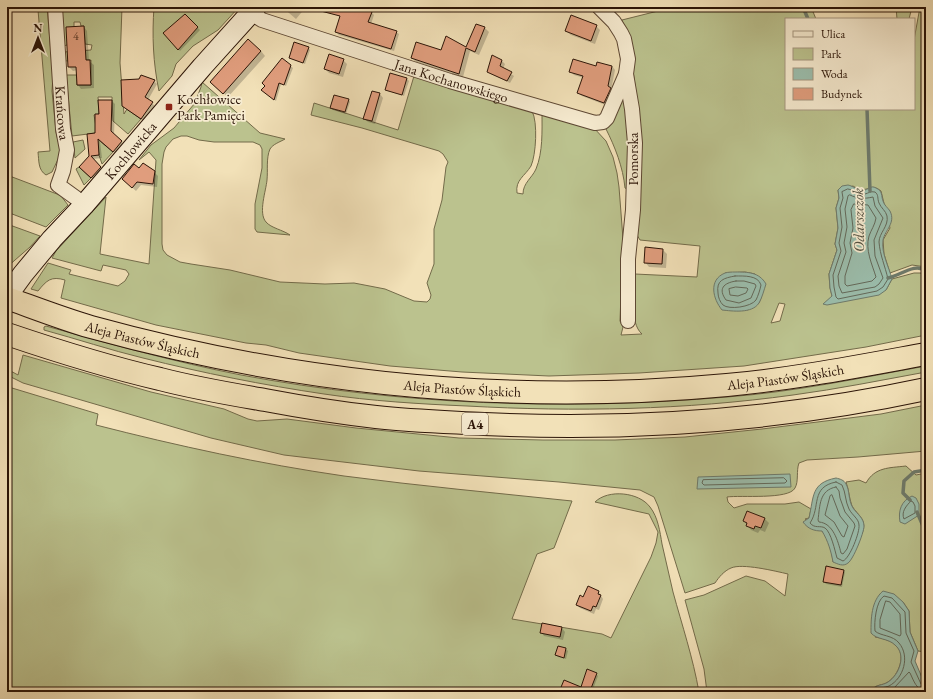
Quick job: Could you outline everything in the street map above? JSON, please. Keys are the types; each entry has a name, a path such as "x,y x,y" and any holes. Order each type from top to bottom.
{"highway":[{"name":"Aleja Piastów Śląskich","path":"7,297 90,326 218,358 350,379 390,384 467,390 610,392 676,389 782,379 926,354"},
{"name":"A4","path":"7,334 119,369 214,391 348,413 453,423 629,426 761,416 885,398 926,389"}],"street":[{"name":"Krańcowa","path":"55,7 63,129 67,150 63,171 58,185 84,205"},
{"name":"Pomorska","path":"599,7 614,22 624,39 628,59 626,74 635,143 633,210 628,259 628,321"},
{"name":"Kochłowicka","path":"7,297 23,274 48,244 84,205 202,67 253,10"},
{"name":"Jana Kochanowskiego","path":"253,10 262,20 450,81 595,123 603,122 607,118 626,74"}],"green space":[{"path":"28,7 47,7 53,76 52,91 56,132 61,153 52,172 46,175 40,168 38,152 50,151 38,10 28,10"},
{"path":"62,7 122,7 120,63 124,114 127,109 141,119 128,134 113,121 112,97 98,97 99,114 94,115 98,139 100,139 101,142 113,152 102,164 99,155 96,133 72,136 66,75 77,75 77,85 91,85 91,60 64,61 64,52 91,50 92,45 85,44 84,26 81,26 80,22 74,22 74,27 67,45 64,46"},
{"path":"154,7 239,7 218,30 193,46 176,64 172,76 159,91 155,70 153,28"},
{"path":"674,7 811,7 816,18 785,18 785,110 915,110 915,34 920,7 926,7 926,267 912,265 890,273 884,254 883,240 890,228 881,191 873,187 862,190 853,186 838,190 839,198 836,208 838,228 835,244 837,250 829,274 832,296 886,290 892,279 914,273 921,273 926,285 926,335 866,347 744,366 639,373 549,376 462,372 390,366 299,353 266,345 246,343 156,325 61,298 65,280 56,278 44,284 38,291 31,289 48,263 71,270 69,274 118,286 125,281 129,274 126,270 103,265 101,271 52,258 56,251 106,197 100,254 149,264 156,160 149,152 139,160 151,145 174,128 195,103 202,82 260,133 285,139 270,149 263,213 268,224 290,235 257,232 255,229 255,204 262,168 262,149 260,145 253,142 214,142 181,136 173,139 166,147 162,164 162,244 163,250 167,255 180,262 230,270 280,282 325,284 354,283 385,289 414,301 427,302 431,295 427,283 434,264 434,229 442,200 448,162 439,151 362,128 311,115 314,103 398,130 414,76 532,111 536,130 533,161 531,166 519,181 517,193 523,194 524,187 536,169 542,141 542,113 593,127 606,141 613,157 619,187 623,239 620,321 623,327 621,335 642,334 635,322 633,306 635,274 697,277 700,246 640,240 637,235 637,103 629,44 622,20","holes":["745,272 755,274 761,298 759,303 747,310 725,273","779,303 785,304 780,321 771,323"]},
{"path":"896,7 912,7 909,18 897,18"},
{"path":"624,87 632,133 627,189 625,188 618,157 606,129 606,125"},
{"path":"83,140 85,149 75,158 73,142"},
{"path":"79,167 91,178 84,185 76,169"},
{"path":"7,175 57,194 61,196 68,205 46,227 7,212"},
{"path":"7,224 40,236 7,267"},
{"path":"46,326 167,359 241,375 301,385 422,399 544,404 605,404 666,401 777,392 926,366 926,372 793,395 671,407 548,409 431,404 342,396 278,387 233,378 118,352 44,330 44,327"},
{"path":"23,355 151,392 224,409 257,421 287,419 356,428 459,438 615,440 685,437 881,414 926,405 926,451 807,460 799,463 796,485 791,492 774,496 727,497 728,502 734,508 747,504 785,504 799,502 811,509 809,518 805,519 822,531 827,537 833,562 855,543 863,531 864,525 862,519 852,506 846,482 859,480 866,483 878,471 894,467 906,466 916,475 926,473 926,652 918,651 910,632 909,611 903,602 875,637 890,641 899,648 901,659 898,670 892,679 875,687 872,690 873,692 707,692 704,669 685,600 704,595 746,576 765,581 785,596 788,574 759,568 743,566 736,567 726,571 715,583 685,593 658,506 654,497 640,490 419,471 284,455 211,438 23,383 7,375 7,369 18,375"},
{"path":"7,385 12,388 98,414 96,425 220,454 344,476 572,501 554,548 537,554 512,619 602,634 611,638 651,557 658,532 649,514 595,502 608,495 615,494 631,495 639,498 650,507 657,520 673,592 691,654 699,692 7,692"}],"water":[{"path":"848,185 863,190 873,187 878,189 881,192 884,204 892,215 891,223 884,236 883,245 884,255 892,279 886,290 879,295 827,305 823,304 832,296 829,274 837,250 835,244 838,228 836,208 839,198 838,190 842,186"},
{"path":"735,272 757,275 766,284 759,303 752,309 742,311 722,310 716,301 714,285 716,280 725,273"},
{"path":"790,474 791,487 697,489 698,477"},
{"path":"836,478 840,479 846,484 851,505 862,518 864,523 862,534 855,552 850,561 844,565 833,562 829,546 822,531 811,529 803,522 809,518 813,497 818,487 828,480"},
{"path":"912,496 916,498 919,504 919,515 905,524 900,522 900,510 905,501"},
{"path":"883,591 894,594 903,602 909,611 910,632 918,651 915,661 926,687 926,692 873,692 872,690 892,679 898,670 901,659 899,649 895,645 889,641 876,637 871,633 874,605 879,595"}],"building":[{"path":"317,7 357,7 372,12 368,22 397,31 391,49 335,32 340,16 317,10"},
{"path":"185,14 198,27 178,50 163,33"},
{"path":"571,15 597,25 591,41 565,31"},
{"path":"476,24 485,27 475,52 466,48 459,74 411,58 416,42 441,50 446,36 466,47"},
{"path":"84,26 86,60 90,60 91,85 77,85 76,67 68,67 66,27"},
{"path":"248,39 261,51 223,94 210,82"},
{"path":"294,42 309,47 303,63 289,58"},
{"path":"329,54 344,59 339,74 324,69"},
{"path":"492,55 502,60 500,66 512,72 507,81 487,72"},
{"path":"282,58 291,65 284,85 279,83 274,100 261,90 265,86 262,83"},
{"path":"573,59 596,66 597,62 612,66 608,86 611,88 604,103 577,93 583,76 569,72"},
{"path":"390,73 407,78 402,95 385,90"},
{"path":"141,75 155,80 145,97 153,102 141,119 122,106 121,80 139,79"},
{"path":"372,91 380,93 372,121 363,119"},
{"path":"334,95 349,99 345,112 330,108"},
{"path":"98,100 112,100 111,131 122,141 113,152 98,139 99,155 91,156 101,167 91,178 79,167 89,156 87,134 95,133 95,114 99,114"},
{"path":"143,163 155,171 153,184 137,182 132,188 122,179 134,164 139,168"},
{"path":"645,247 663,249 662,264 644,263"},
{"path":"747,511 765,518 761,528 755,526 754,529 746,526 747,523 743,521"},
{"path":"826,566 844,570 841,585 823,582"},
{"path":"588,586 599,591 598,594 601,595 596,607 593,606 591,611 576,605 580,595 583,597"},
{"path":"542,623 562,627 560,637 540,633"},
{"path":"558,646 566,648 564,658 555,655"},
{"path":"587,669 597,673 590,691 592,692 559,692 564,680 581,687"}],"waterway":[{"name":"Odarszczok","path":"803,7 808,18"},
{"name":"Odarszczok","path":"867,110 870,191"},
{"name":"Odarszczok","path":"888,278 907,270 917,268 926,271"},
{"name":"Odarszczok","path":"910,500 903,493 904,481 914,472 926,470"},
{"name":"Odarszczok","path":"917,512 926,533"}],"place":[{"name":"Kochłowice Park Pamięci","path":"169,107"}]}
